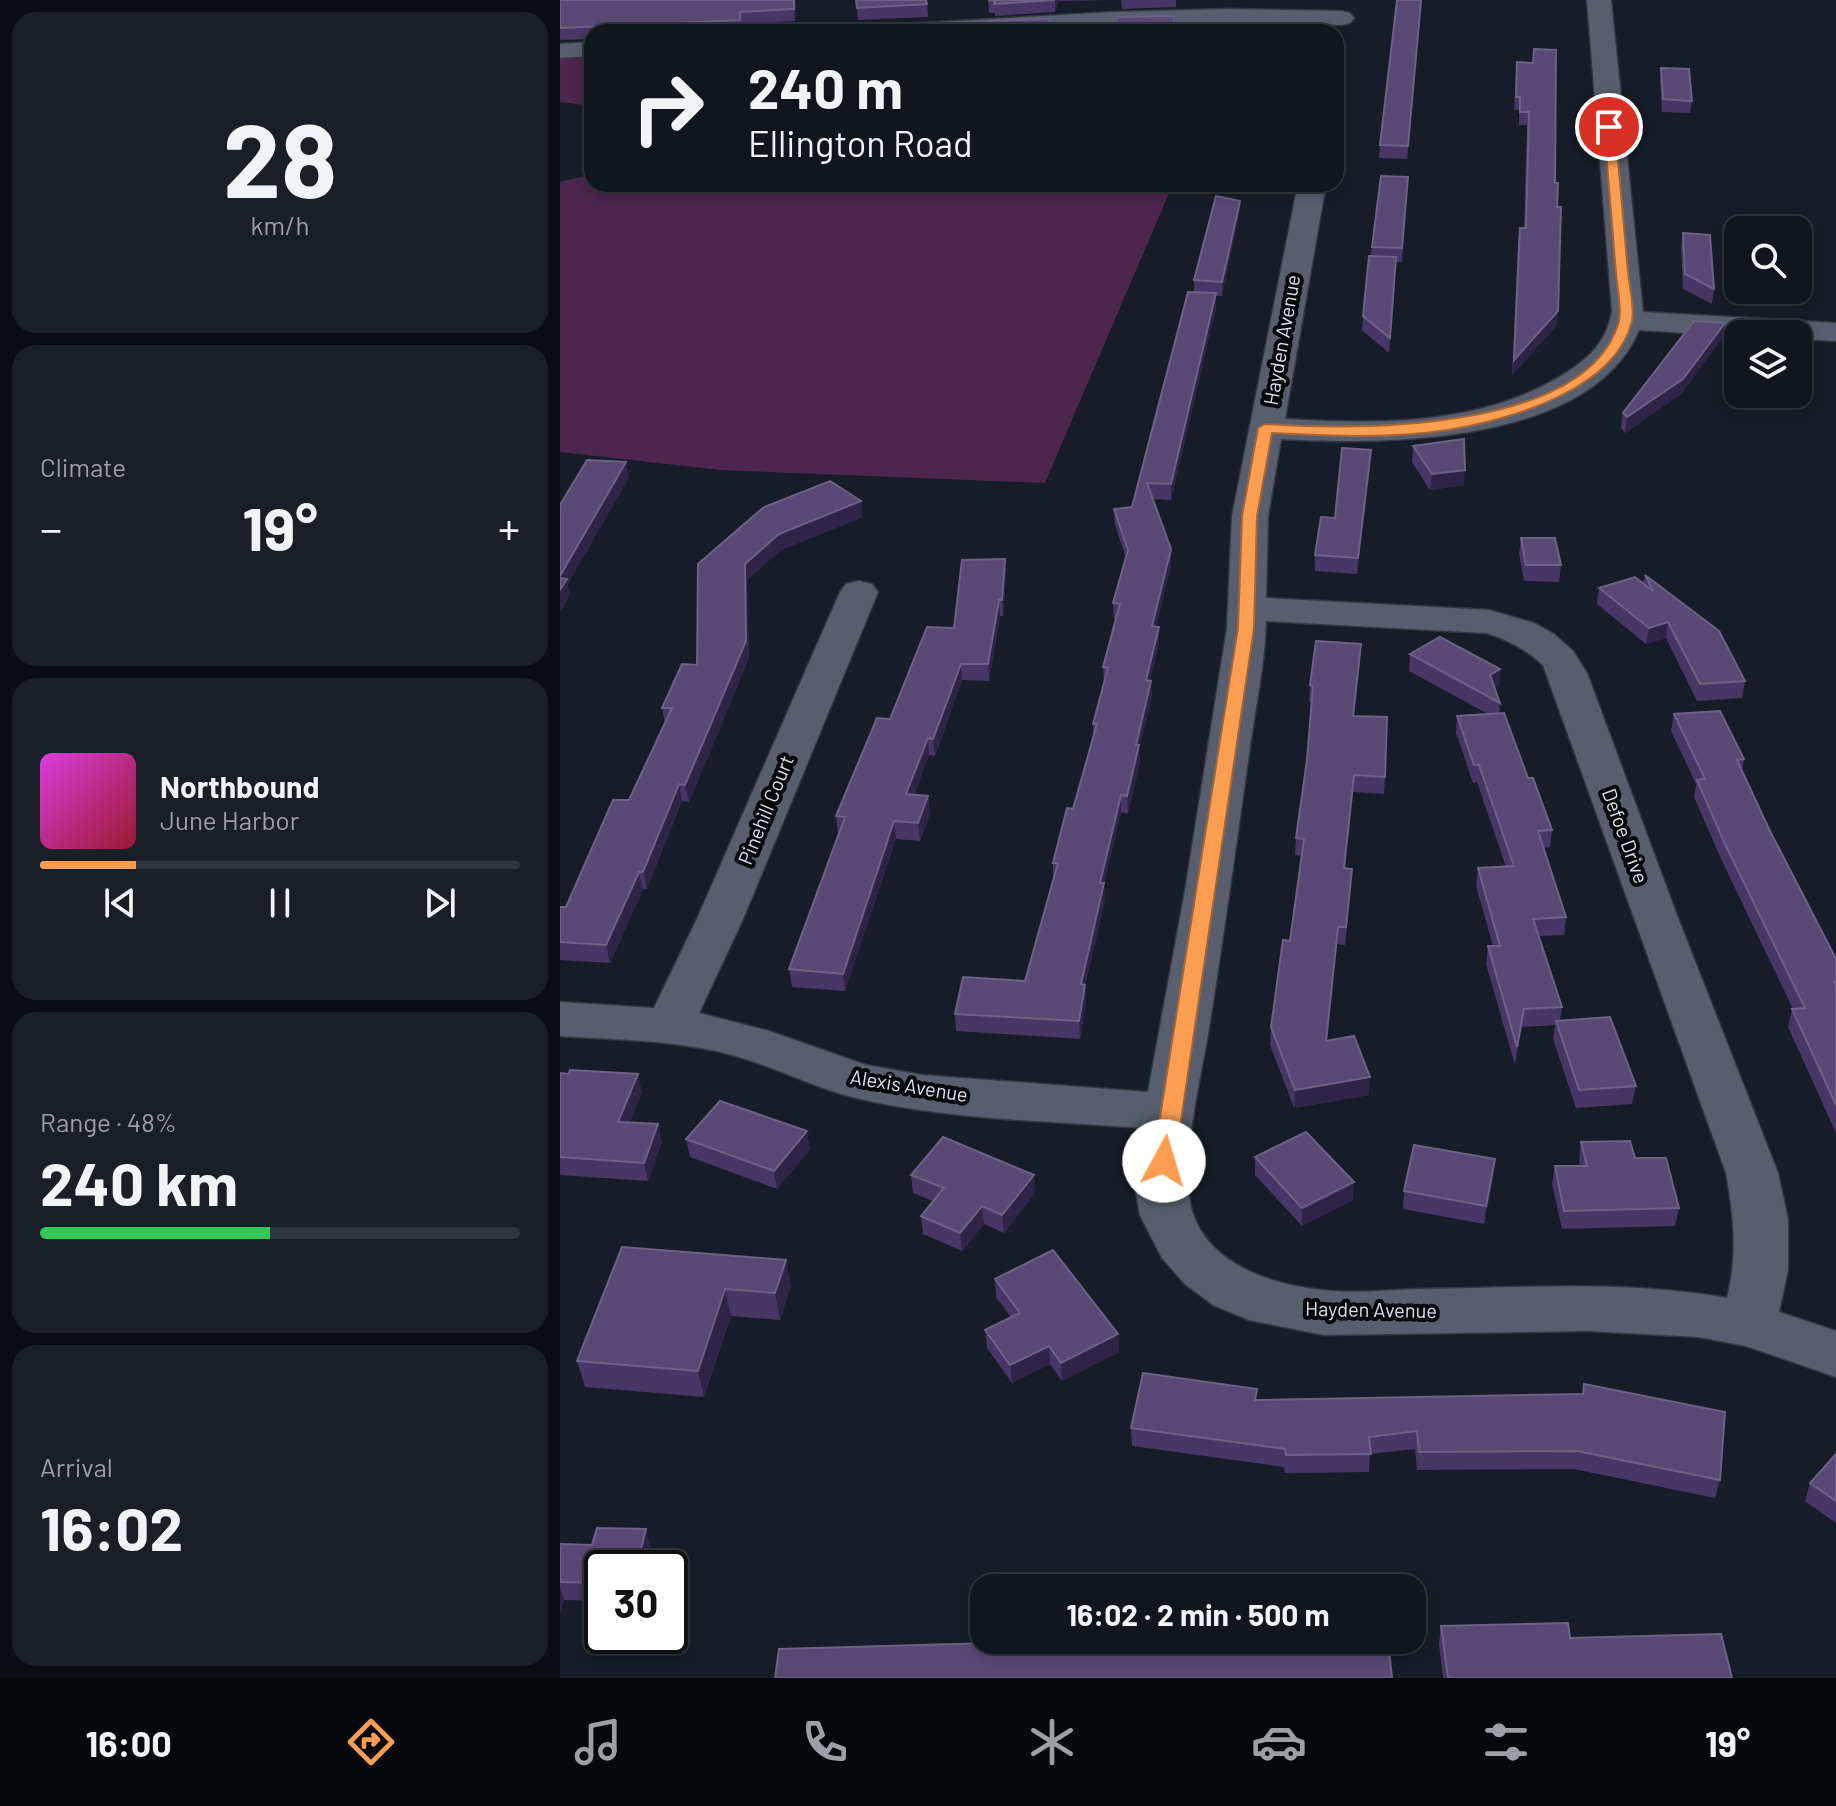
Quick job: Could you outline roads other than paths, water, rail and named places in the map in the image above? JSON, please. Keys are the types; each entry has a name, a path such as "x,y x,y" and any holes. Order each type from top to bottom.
{"street":[{"path":"958,24 960,0"},
{"path":"1265,428 1336,433 1448,426 1514,410 1555,394 1593,369 1610,352 1626,320 1599,0"},
{"path":"1045,24 1162,16 1342,20"},
{"path":"560,51 584,50"},
{"name":"Hayden Avenue","path":"1310,192 1250,516 1246,628 1161,1186 1167,1215 1181,1243 1204,1269 1232,1290 1269,1304 1324,1313 1588,1309 1699,1315 1748,1324 1813,1343 1836,1354"},
{"path":"1626,320 1836,332"},
{"name":"Pinehill Court","path":"669,1026 706,955 823,670 859,592"},
{"name":"Defoe Drive","path":"1246,608 1479,620 1520,631 1540,642 1559,659 1567,673 1653,913 1752,1173 1761,1220 1761,1270 1748,1324"},
{"name":"Alexis Avenue","path":"560,1019 669,1026 752,1043 815,1068 866,1083 922,1093 1170,1112"}]}
